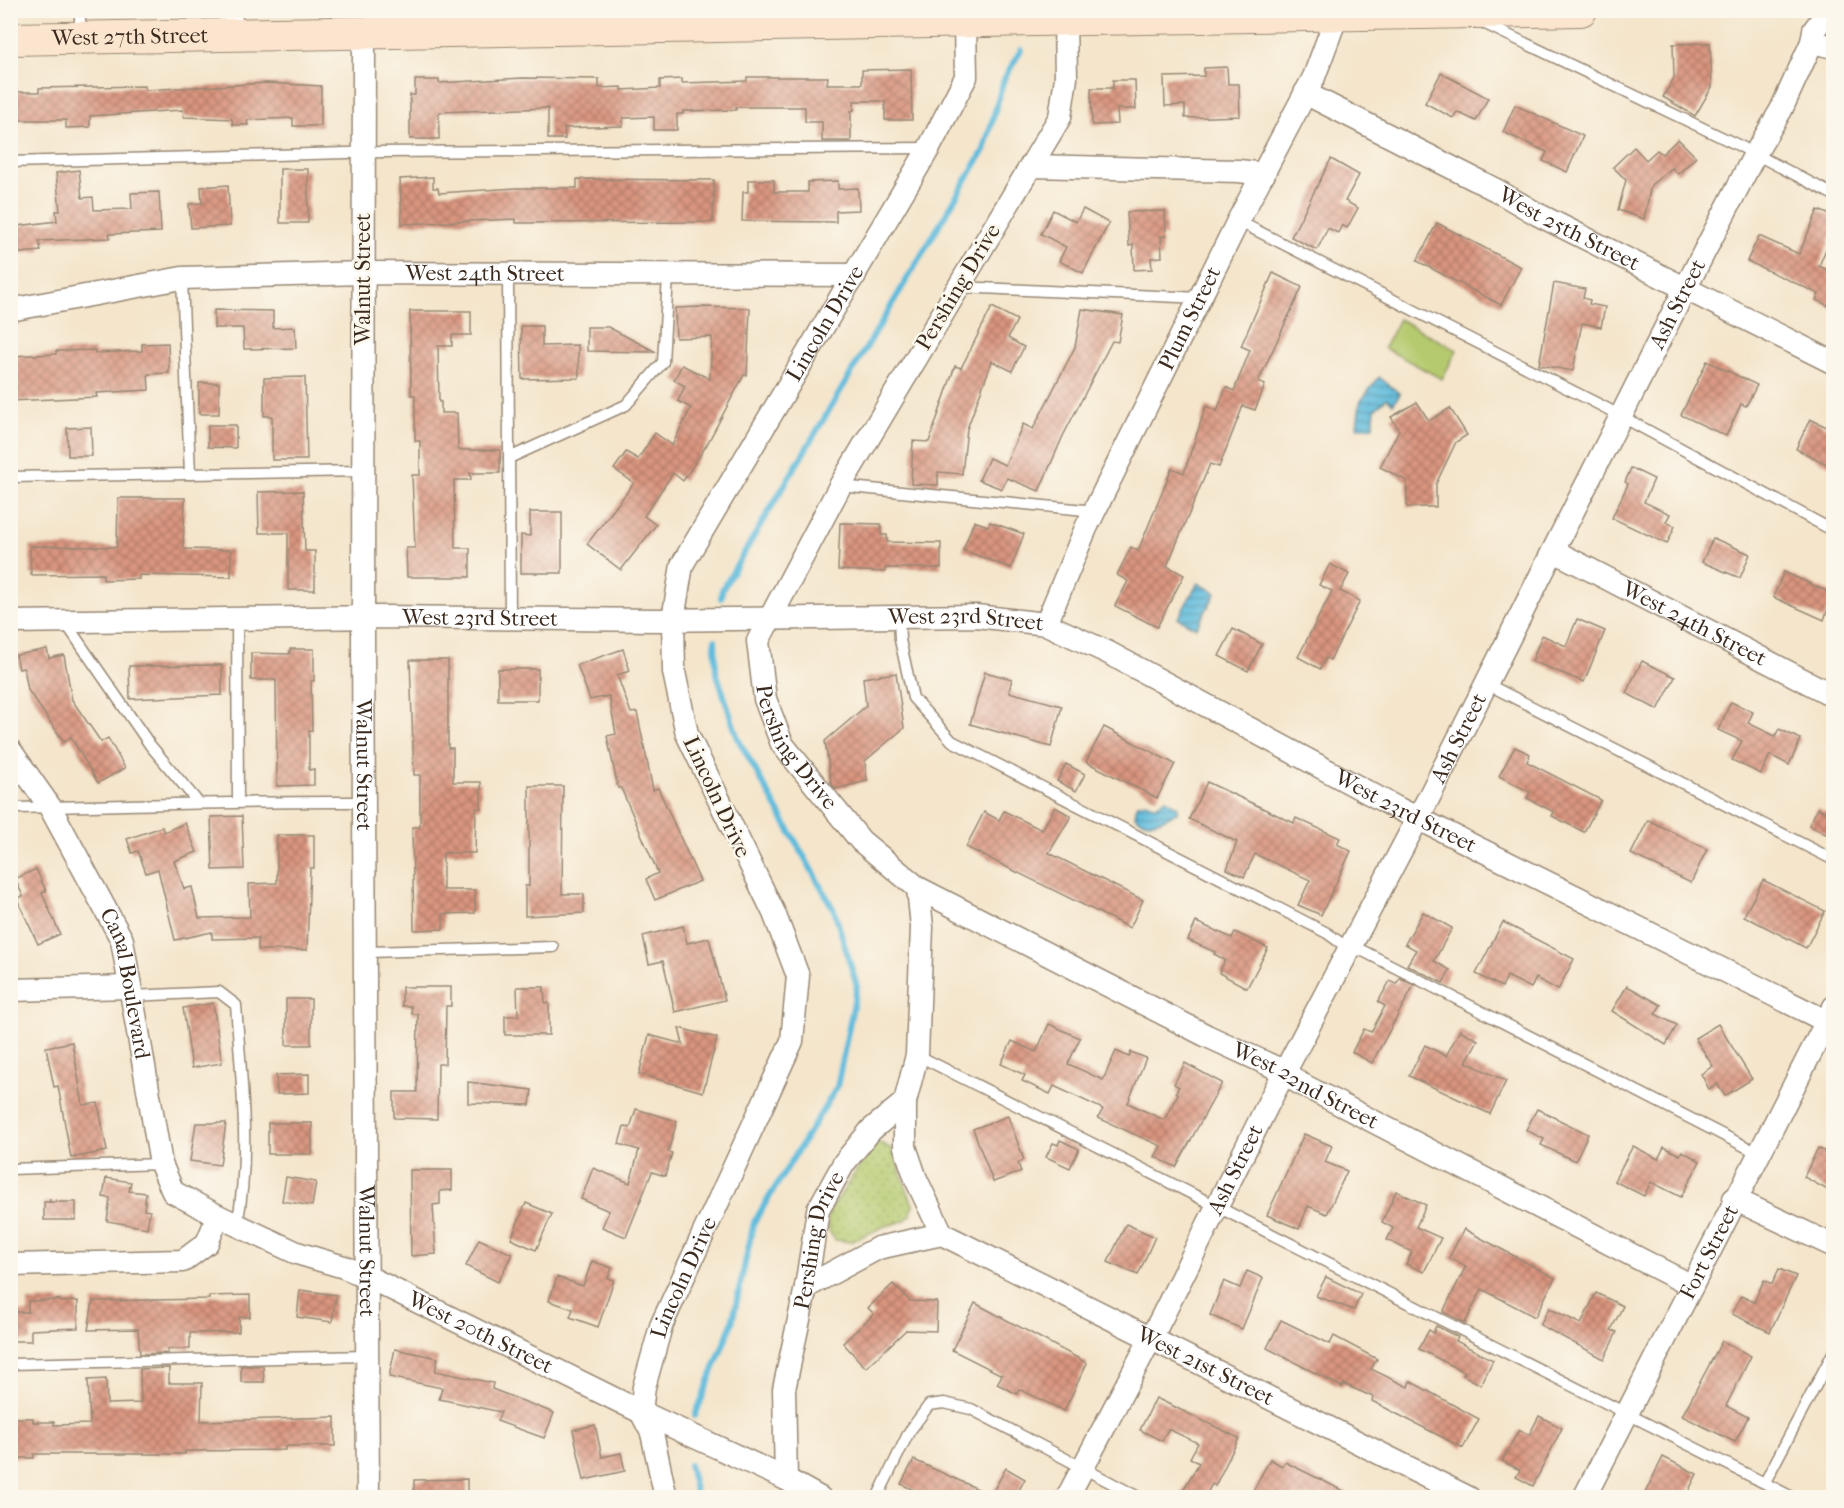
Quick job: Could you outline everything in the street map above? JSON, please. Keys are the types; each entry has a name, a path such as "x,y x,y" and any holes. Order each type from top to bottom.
{"main road":[{"name":"West 27th Street","path":"10,39 80,24 230,23 371,26 524,20 672,23 821,17 965,22 1250,13 1337,15 1581,10"}],"street":[{"name":"Ash Street","path":"1067,1497 1151,1338 1285,1072 1554,550 1684,289 1755,154 1823,45 1814,30 1829,10"},
{"name":"Plum Street","path":"1046,624 1095,511 1238,221 1305,93 1330,38 1337,15"},
{"name":"Pershing Drive","path":"918,888 861,841 782,744 765,699 758,641 840,486 1060,117 1066,78 1065,20"},
{"name":"Lincoln Drive","path":"641,1412 644,1387 661,1326 792,1041 798,976 774,913 687,734 674,672 673,619 682,565 929,148 966,77 965,22"},
{"name":"Walnut Street","path":"368,1497 363,273 364,152 371,26"},
{"name":"West 25th Street","path":"1305,93 1684,289 1833,363"},
{"path":"1031,166 1239,171 1264,174"},
{"name":"West 24th Street","path":"10,310 182,278 363,273 508,276 855,275"},
{"name":"West 24th Street","path":"1554,550 1833,696"},
{"name":"West 23rd Street","path":"10,622 363,618 673,619 976,616 1046,624 1107,652 1417,817 1830,1014"},
{"name":"Canal Boulevard","path":"10,750 50,807 122,940 161,1164 174,1192 228,1220"},
{"path":"806,1287 878,1248 942,1234 916,1179 905,1147 904,1102 918,1055 922,927 918,888"},
{"name":"West 22nd Street","path":"918,888 1197,1031 1285,1072 1299,1083 1692,1286"},
{"path":"10,990 130,992"},
{"name":"Fort Street","path":"1584,1497 1830,1014"},
{"name":"Pershing Drive","path":"786,1479 784,1389 806,1287 818,1210 844,1163 872,1130 904,1102"},
{"path":"1734,1199 1833,1246"},
{"path":"10,1265 183,1261 207,1243 228,1220"},
{"name":"West 20th Street","path":"228,1220 297,1253 368,1277 641,1412 820,1497"},
{"name":"West 21st Street","path":"942,1234 1469,1497"},
{"path":"641,1412 652,1433 666,1497"}],"lane":[{"path":"1460,13 1755,154 1833,195"},
{"path":"10,162 364,152 929,148"},
{"path":"1238,221 1621,416 1833,531"},
{"path":"508,276 510,619"},
{"path":"509,458 626,405 663,362 669,276"},
{"path":"182,278 190,474"},
{"path":"958,287 1201,297"},
{"path":"10,477 365,471"},
{"path":"840,486 1095,511"},
{"path":"899,618 900,640 913,698 952,741 1327,933 1349,949 1363,951 1758,1153"},
{"path":"237,619 238,801"},
{"path":"65,621 150,745 197,801"},
{"path":"1485,683 1833,860"},
{"path":"10,808 197,801 364,802"},
{"path":"366,952 553,947"},
{"path":"130,992 219,992 236,1005 242,1104 242,1199 228,1220"},
{"path":"918,1055 1794,1497"},
{"path":"10,1169 161,1164"},
{"path":"1765,1482 1833,1351"},
{"path":"10,1364 368,1356"},
{"path":"876,1497 909,1432 929,1405 944,1403 971,1409 1140,1497"}],"path":[{"path":"49,1201 58,1201"}],"green space":[{"path":"1399,319 1457,350 1442,379 1384,348"},
{"path":"881,1143 892,1149 913,1205 911,1215 904,1221 883,1227 850,1242 835,1240 827,1228 828,1214 872,1147"}],"water":[{"path":"1379,377 1400,394 1393,404 1387,398 1375,409 1373,427 1357,427 1360,402"},
{"path":"1198,583 1216,593 1196,628 1178,618"},
{"path":"1166,799 1178,807 1177,812 1156,822 1145,822 1135,816 1137,804 1146,802 1156,806"}],"building":[{"path":"1710,43 1712,87 1695,116 1663,97 1674,78 1673,44"},
{"path":"1227,67 1228,84 1239,84 1240,116 1185,118 1185,105 1165,106 1164,77 1204,76 1204,68"},
{"path":"911,69 912,120 885,120 885,101 854,101 854,110 851,111 851,141 822,141 822,122 805,122 805,107 736,107 736,110 683,111 683,114 677,114 677,130 654,130 654,117 623,118 623,126 564,128 565,139 548,139 548,108 439,112 439,139 410,139 410,95 415,95 415,80 439,80 439,83 523,78 599,79 599,88 622,87 622,90 660,88 660,80 682,79 682,83 747,81 747,77 828,77 827,84 862,84 862,70"},
{"path":"1441,73 1488,98 1476,121 1457,112 1453,118 1425,103"},
{"path":"1113,80 1135,80 1136,109 1117,109 1118,124 1092,125 1091,88 1113,88"},
{"path":"267,83 321,86 321,126 293,126 293,118 247,120 248,125 233,125 232,119 184,117 183,110 90,116 90,127 66,128 66,120 10,120 10,92 39,92 39,88 145,86 145,90"},
{"path":"1515,105 1583,136 1567,172 1543,161 1547,152 1503,132"},
{"path":"1678,139 1696,157 1678,174 1672,168 1651,185 1644,219 1618,210 1626,180 1613,167 1634,147 1646,160 1657,150 1662,154"},
{"path":"1331,159 1359,175 1345,201 1358,208 1347,228 1342,225 1338,233 1328,228 1317,250 1291,237"},
{"path":"280,169 308,169 308,223 280,223"},
{"path":"79,170 82,198 93,197 94,210 132,209 131,193 159,192 161,232 109,234 110,238 39,241 41,251 10,254 10,227 57,221 56,211 60,211 56,173"},
{"path":"433,177 433,188 438,188 439,193 516,188 577,188 577,179 714,180 713,222 516,223 516,219 402,224 400,179"},
{"path":"748,180 774,180 774,192 808,192 808,182 838,181 838,189 858,188 859,210 836,211 836,222 742,221 743,192 748,192"},
{"path":"228,185 230,226 191,228 189,204 202,203 201,187"},
{"path":"1083,209 1109,223 1083,273 1059,261 1066,247 1041,234 1053,210 1076,222"},
{"path":"1818,210 1833,216 1833,232 1819,266 1830,271 1833,262 1833,308 1816,300 1819,294 1747,261 1759,236 1799,254"},
{"path":"1165,211 1166,236 1161,236 1162,257 1151,258 1152,269 1134,270 1133,245 1129,246 1127,212"},
{"path":"1437,223 1521,267 1501,305 1417,261"},
{"path":"1273,273 1302,287 1258,382 1265,385 1255,410 1243,406 1219,467 1210,464 1167,566 1184,575 1157,627 1115,606 1128,581 1117,575 1131,547 1138,551 1172,468 1184,473 1206,406 1217,411 1226,387 1234,391 1250,350 1241,346"},
{"path":"1554,283 1585,289 1583,298 1590,300 1589,304 1605,307 1601,327 1582,323 1573,371 1539,365"},
{"path":"992,307 1017,320 1008,338 1024,347 1012,371 992,361 967,429 962,474 938,472 938,485 911,484 913,441 929,442 955,366 961,368"},
{"path":"675,308 750,308 747,375 744,375 706,446 683,481 673,473 644,516 656,525 621,570 587,544 634,483 614,469 626,452 638,459 655,433 672,445 691,408 678,401 685,386 674,380 682,365 710,379 712,337 676,338"},
{"path":"1082,309 1123,315 1118,342 1112,341 1063,436 1039,491 1007,478 1002,489 979,480 989,458 1005,465 1023,424 1033,429 1075,347"},
{"path":"214,310 273,311 273,328 295,327 296,348 244,349 243,328 214,328"},
{"path":"410,311 471,311 471,335 452,335 452,346 438,346 441,413 457,413 458,450 500,450 500,473 470,473 471,480 454,480 455,548 470,548 470,577 407,577 406,548 415,548 412,475 420,475 420,441 415,441 415,395 411,395"},
{"path":"521,326 542,326 542,346 578,345 579,378 522,379"},
{"path":"587,327 608,327 656,352 587,351"},
{"path":"168,343 169,373 148,374 149,390 96,393 97,397 10,401 10,356 56,354 56,351 95,350 95,353 142,351 142,344"},
{"path":"1707,361 1757,385 1746,406 1741,404 1726,436 1681,415"},
{"path":"305,377 307,460 272,460 272,416 264,416 264,378"},
{"path":"199,383 219,383 219,414 199,414"},
{"path":"1417,402 1429,421 1450,408 1467,435 1456,442 1436,484 1436,507 1407,507 1407,481 1380,467 1399,430 1391,417"},
{"path":"1810,419 1833,430 1833,467 1796,449"},
{"path":"208,425 236,425 236,448 208,447"},
{"path":"91,427 92,456 68,456 67,428"},
{"path":"1631,468 1654,479 1644,502 1670,514 1666,522 1675,526 1667,544 1612,518 1628,484 1625,482"},
{"path":"303,491 305,551 315,551 315,590 288,590 288,533 259,533 258,492"},
{"path":"118,498 185,498 183,547 185,549 231,550 231,577 139,575 139,579 103,580 103,574 31,575 30,546 117,547"},
{"path":"530,512 562,512 562,573 521,573 521,535 530,536"},
{"path":"974,521 988,526 990,522 1024,534 1011,568 963,550"},
{"path":"840,523 881,524 881,535 887,535 887,542 941,543 941,568 885,568 885,572 838,570"},
{"path":"1713,538 1750,554 1740,578 1702,562"},
{"path":"1330,564 1349,574 1340,591 1360,601 1330,660 1326,658 1320,669 1298,657 1332,591 1319,585"},
{"path":"1784,572 1833,594 1824,620 1773,597"},
{"path":"1577,619 1605,631 1584,682 1532,661 1542,635 1566,646"},
{"path":"1233,629 1262,644 1248,671 1219,656"},
{"path":"47,649 49,658 64,655 72,700 101,742 108,738 125,768 98,783 71,737 64,742 28,690 24,668 19,669 16,655"},
{"path":"290,649 314,649 309,770 314,769 314,785 277,786 276,680 251,680 251,653 290,654"},
{"path":"623,649 630,671 617,675 631,713 637,712 653,790 658,788 700,881 655,900 646,879 658,873 621,788 618,788 607,736 616,734 609,696 590,700 577,665"},
{"path":"410,660 448,660 448,748 453,748 453,782 481,782 481,808 476,808 475,853 443,853 443,890 475,890 475,913 443,914 443,929 414,930 412,827 420,827 420,775 414,775"},
{"path":"1642,661 1675,677 1658,710 1626,693"},
{"path":"222,665 222,695 130,699 129,666"},
{"path":"498,669 538,669 538,700 498,700"},
{"path":"985,672 1012,679 1009,692 1062,706 1051,747 970,724"},
{"path":"896,673 904,728 865,761 867,781 836,789 831,783 825,741 866,706 863,678"},
{"path":"1731,702 1753,712 1748,723 1775,736 1779,729 1801,739 1789,765 1770,755 1761,774 1732,760 1742,741 1718,730"},
{"path":"1104,727 1175,764 1157,798 1086,762"},
{"path":"1515,747 1530,754 1527,762 1601,800 1584,832 1552,816 1554,812 1527,798 1530,792 1499,776"},
{"path":"1066,764 1085,774 1076,791 1057,781"},
{"path":"1207,782 1294,823 1296,818 1340,838 1337,844 1351,851 1321,915 1298,905 1310,880 1255,854 1244,877 1227,869 1237,842 1189,819"},
{"path":"529,786 563,786 562,894 584,894 584,913 525,916 525,886 529,886"},
{"path":"1055,807 1071,816 1049,853 1143,900 1130,928 966,847 984,812 999,820 1004,811 1042,830"},
{"path":"1818,808 1833,816 1833,838 1809,825"},
{"path":"242,816 244,869 213,870 211,817"},
{"path":"1648,820 1707,849 1691,883 1631,854"},
{"path":"185,823 197,852 174,861 184,889 192,887 199,918 250,917 249,884 277,883 277,835 314,835 314,868 310,868 307,950 258,950 258,938 212,939 212,932 175,940 158,869 146,873 138,851 132,853 127,839 162,827 164,832"},
{"path":"36,869 46,891 42,893 60,934 38,944 17,899 23,896 15,879"},
{"path":"1763,880 1825,911 1806,948 1744,916"},
{"path":"1423,912 1452,928 1434,961 1450,970 1443,983 1407,965 1416,950 1405,944"},
{"path":"1196,922 1232,938 1235,932 1268,948 1247,988 1219,973 1225,960 1214,954 1215,952 1188,940"},
{"path":"1503,922 1574,959 1558,990 1536,978 1531,988 1507,976 1502,987 1476,974"},
{"path":"683,926 687,943 709,938 725,1000 675,1012 663,961 649,964 643,936"},
{"path":"1400,978 1414,985 1372,1063 1352,1052 1364,1029 1371,1032 1385,1006 1378,1002 1390,981 1396,984"},
{"path":"1627,986 1661,1005 1655,1014 1677,1025 1666,1045 1612,1011"},
{"path":"402,987 451,987 451,1006 446,1006 445,1064 438,1064 437,1119 394,1118 394,1092 417,1092 418,1014 412,1014 411,1006 402,1006"},
{"path":"517,987 544,987 545,1003 549,1003 549,1035 505,1035 505,1016 518,1016"},
{"path":"286,999 311,999 311,1045 286,1045"},
{"path":"213,1003 222,1063 192,1068 183,1008"},
{"path":"1049,1024 1080,1038 1068,1064 1103,1080 1116,1051 1129,1057 1131,1052 1146,1058 1128,1103 1164,1120 1178,1094 1176,1092 1179,1087 1174,1084 1185,1063 1222,1083 1176,1167 1155,1157 1161,1146 1098,1118 1103,1109 1054,1086 1050,1094 1022,1081 1025,1075 1001,1064 1012,1041 1036,1052"},
{"path":"1718,1024 1752,1079 1725,1096 1717,1084 1709,1089 1701,1074 1713,1066 1695,1038"},
{"path":"679,1028 717,1038 703,1092 639,1074 649,1035 683,1044"},
{"path":"1460,1030 1478,1040 1466,1062 1506,1081 1490,1114 1409,1076 1425,1045 1446,1056"},
{"path":"72,1042 83,1105 98,1103 107,1151 71,1158 58,1086 54,1087 46,1047"},
{"path":"309,1074 309,1093 277,1094 276,1075"},
{"path":"468,1082 532,1090 530,1105 468,1103"},
{"path":"636,1109 677,1121 668,1152 672,1153 665,1176 652,1172 626,1237 602,1227 609,1211 581,1199 593,1168 630,1183 639,1150 619,1144 624,1126 630,1128"},
{"path":"1537,1109 1588,1134 1575,1161 1541,1145 1544,1139 1526,1130"},
{"path":"1008,1116 1024,1160 1018,1163 1021,1172 993,1182 973,1129"},
{"path":"196,1123 226,1123 220,1165 190,1161"},
{"path":"268,1123 312,1123 312,1154 268,1154"},
{"path":"1304,1134 1332,1146 1325,1162 1347,1171 1327,1214 1308,1206 1299,1229 1267,1215"},
{"path":"1060,1140 1079,1149 1070,1168 1046,1157 1053,1143 1058,1145"},
{"path":"1633,1146 1658,1159 1664,1147 1680,1155 1682,1151 1700,1161 1681,1197 1651,1182 1644,1196 1614,1181"},
{"path":"1818,1148 1833,1156 1833,1193 1804,1177"},
{"path":"410,1170 452,1170 452,1190 440,1191 440,1204 433,1205 436,1254 411,1256"},
{"path":"286,1177 316,1182 312,1206 282,1201"},
{"path":"106,1178 131,1182 129,1191 146,1193 144,1210 150,1211 147,1228 107,1221 110,1198 103,1197"},
{"path":"1396,1191 1426,1205 1416,1227 1441,1238 1424,1272 1406,1264 1412,1252 1387,1240 1393,1228 1382,1222"},
{"path":"44,1202 76,1202 76,1220 44,1220"},
{"path":"526,1203 552,1214 536,1250 511,1239"},
{"path":"1126,1224 1155,1237 1138,1275 1108,1262"},
{"path":"1464,1229 1555,1278 1535,1317 1482,1289 1465,1323 1443,1312 1466,1266 1449,1258"},
{"path":"479,1239 512,1254 498,1282 466,1266"},
{"path":"592,1261 612,1268 608,1278 614,1280 598,1327 570,1317 573,1309 549,1301 557,1277 583,1286"},
{"path":"1779,1269 1796,1276 1770,1332 1732,1314 1741,1296 1754,1302 1764,1280 1772,1284"},
{"path":"1247,1271 1263,1278 1242,1329 1210,1315 1224,1281 1240,1288"},
{"path":"1326,1277 1361,1294 1354,1310 1316,1296"},
{"path":"893,1284 910,1301 937,1302 936,1331 906,1330 866,1368 843,1343 874,1314 868,1308"},
{"path":"300,1290 336,1295 332,1322 297,1317"},
{"path":"1596,1293 1623,1306 1611,1330 1617,1332 1604,1359 1540,1325 1549,1308 1581,1324"},
{"path":"250,1295 250,1317 239,1317 239,1332 190,1333 190,1349 168,1349 168,1353 140,1354 138,1329 88,1330 93,1301 209,1299 209,1296"},
{"path":"60,1300 60,1302 78,1301 78,1328 31,1330 31,1341 10,1341 10,1312 28,1312 28,1301"},
{"path":"975,1303 1087,1363 1064,1411 1019,1389 1017,1394 997,1384 1002,1375 952,1350"},
{"path":"1281,1320 1330,1344 1334,1336 1377,1359 1371,1369 1408,1387 1410,1381 1479,1419 1463,1448 1372,1401 1373,1397 1344,1384 1342,1387 1267,1348"},
{"path":"1436,1326 1458,1337 1456,1341 1493,1360 1481,1385 1463,1375 1465,1372 1419,1349 1429,1330 1433,1333"},
{"path":"1722,1341 1751,1356 1726,1406 1748,1417 1735,1442 1682,1416"},
{"path":"395,1349 438,1358 435,1371 493,1383 492,1389 554,1413 544,1438 497,1421 501,1412 439,1399 442,1388 389,1377"},
{"path":"241,1366 263,1366 264,1382 241,1382"},
{"path":"169,1368 169,1383 202,1383 201,1421 335,1417 335,1446 285,1446 285,1450 185,1451 185,1454 34,1454 34,1458 10,1458 10,1418 33,1418 33,1422 54,1422 54,1425 90,1424 88,1380 106,1379 107,1404 141,1403 140,1369"},
{"path":"1156,1398 1239,1438 1215,1486 1212,1484 1205,1497 1179,1497 1199,1463 1190,1458 1198,1443 1168,1429 1162,1441 1140,1430"},
{"path":"1539,1416 1562,1428 1533,1486 1516,1477 1520,1470 1502,1461 1519,1430 1529,1435"},
{"path":"595,1425 602,1457 621,1453 625,1471 584,1480 573,1430"},
{"path":"1663,1457 1697,1474 1686,1496 1677,1492 1674,1497 1643,1497"},
{"path":"1270,1459 1282,1466 1285,1462 1356,1497 1264,1497 1253,1491"},
{"path":"914,1460 991,1495 1006,1468 1025,1479 1015,1497 927,1497 901,1484"},
{"path":"467,1479 467,1497 414,1497 414,1480"}],"waterway":[{"path":"721,598 722,590 984,150 1004,79 1021,50"},
{"path":"695,1416 732,1323 754,1222 837,1087 857,986 834,910 738,739 716,671 715,640"},
{"path":"689,1465 697,1498"}]}
